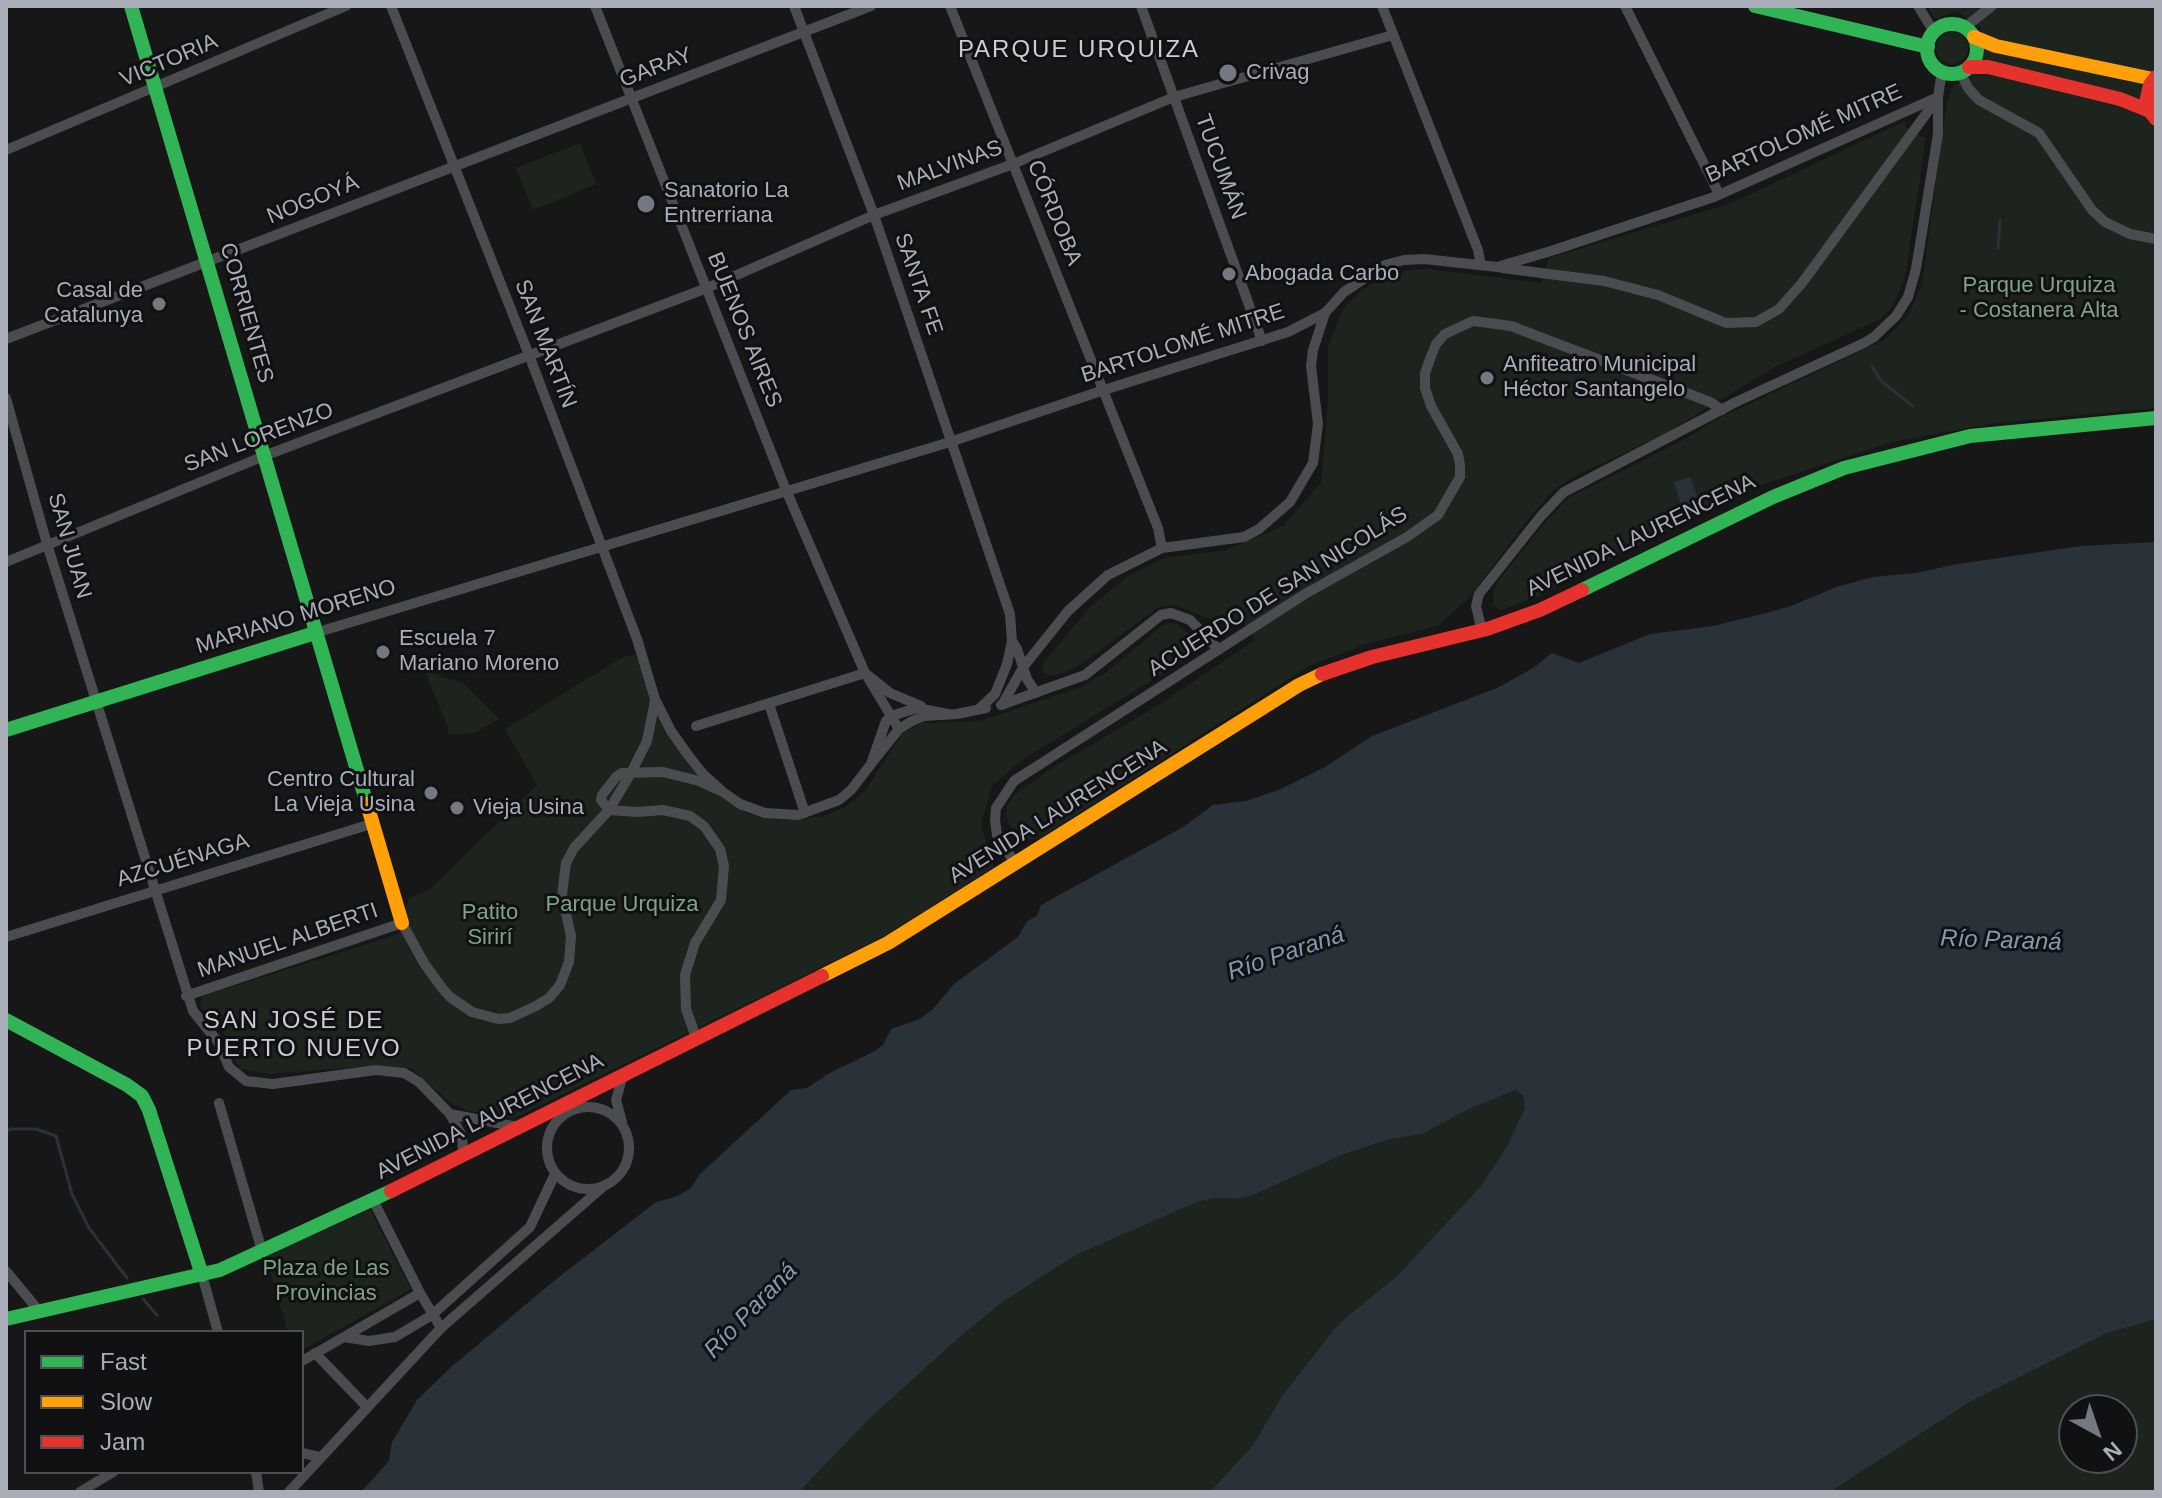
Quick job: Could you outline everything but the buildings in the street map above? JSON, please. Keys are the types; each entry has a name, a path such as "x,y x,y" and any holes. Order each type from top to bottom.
{"street":[{"name":"CORRIENTES","path":"131,6 402,923"},
{"name":"VICTORIA","path":"6,150 346,6"},
{"name":"SAN MARTÍN","path":"391,6 529,355 637,639 655,699 671,731 688,755 723,792"},
{"name":"BUENOS AIRES","path":"595,6 786,490 865,673 891,716"},
{"name":"SANTA FE","path":"794,6 874,215 1010,614 1012,641"},
{"name":"GARAY","path":"455,166 871,6"},
{"name":"CÓRDOBA","path":"950,6 1158,528 1162,548"},
{"name":"TUCUMÁN","path":"1141,6 1262,341"},
{"path":"1382,6 1478,250 1481,265"},
{"path":"1625,6 1719,194"},
{"path":"1755,6 1928,47"},
{"path":"1918,6 1934,32"},
{"path":"1970,32 1992,6"},
{"path":"1949,24 1996,46 2155,78 2147,98 2153,115 2120,99 1988,67 1942,71 1931,61 1928,47 1934,32 1949,24"},
{"path":"1970,32 1977,53 1965,69 1968,88 1979,100 2039,133 2092,210 2105,222 2130,234 2156,239"},
{"name":"MALVINAS","path":"529,355 707,288 874,215 1013,164 1174,97 1393,35"},
{"path":"1482,631 1476,606 1479,594 1558,498 1580,483 1722,410 1874,337 1904,306 1916,269 1938,134 1942,71"},
{"path":"1497,267 1604,281 1658,295 1726,323 1745,325 1756,322 1779,309 1802,283 1938,97"},
{"name":"BARTOLOMÉ MITRE","path":"601,548 950,442 1262,341 1300,327 1325,313 1344,292 1385,265 1424,259 1497,267 1719,194 1938,97"},
{"name":"NOGOYÁ","path":"6,339 455,166"},
{"path":"1002,705 1024,666 1085,594 1108,575 1162,548 1244,537 1277,515 1300,487 1313,463 1318,424 1311,366 1325,313"},
{"name":"ACUERDO DE SAN NICOLÁS","path":"1016,865 997,835 995,820 996,808 1014,781 1333,577 1407,537 1438,515 1460,477 1458,454 1431,406 1425,388 1425,373 1436,344 1445,334 1458,326 1484,321 1511,326 1710,402 1722,410"},
{"name":"SAN LORENZO","path":"6,562 264,456 529,355"},
{"name":"SAN JUAN","path":"6,398 95,704 186,996 197,1017 218,1042 224,1061 242,1079 273,1084 376,1070 399,1071 419,1082 450,1114"},
{"name":"AVENIDA LAURENCENA","path":"6,1319 220,1270 373,1200 888,943 1299,685 1346,665 1482,631 1540,610 1773,497 1844,468 1970,436 2156,418"},
{"name":"MARIANO MORENO","path":"7,728 95,704 315,633 601,548"},
{"path":"631,773 675,774 723,792 740,804 765,813 782,816 805,813 839,800 851,790 899,729 924,716 1002,705 1085,675 1161,615 1171,613 1190,620 1219,650"},
{"path":"1012,641 1036,693"},
{"path":"979,709 995,694 1012,641"},
{"path":"696,726 865,673 890,693 948,714"},
{"path":"402,923 430,972 450,997 472,1012 498,1019 526,1012 549,998 566,972 572,947 562,895 566,863 580,841 609,810 631,773 647,741 655,699"},
{"path":"769,704 805,813"},
{"path":"871,764 886,721 891,716 905,710 928,709"},
{"path":"891,716 899,729"},
{"path":"609,810 663,810 690,816 704,826 720,849 724,866 721,900 695,943 685,975 686,1009 697,1040"},
{"name":"AZCUÉNAGA","path":"6,937 371,824"},
{"name":"MANUEL ALBERTI","path":"186,996 402,923"},
{"path":"6,1020 142,1096 217,1330"},
{"path":"289,1492 441,1328 617,1177 629,1153 628,1138 616,1100 623,1075"},
{"path":"219,1103 262,1251"},
{"path":"344,1337 369,1341 395,1337 432,1315 530,1227 555,1174 549,1148 554,1126 562,1116 582,1106 595,1107 606,1110 624,1127"},
{"path":"450,1114 518,1127"},
{"path":"450,1114 462,1136 463,1154"},
{"path":"555,1174 571,1186 582,1189 605,1185"},
{"path":"373,1200 441,1328"},
{"path":"6,1271 39,1311"},
{"path":"304,1360 420,1293"},
{"path":"315,1353 367,1407"},
{"path":"304,1453 320,1457"},
{"path":"80,1492 110,1474"}],"green space":[{"name":"Parque Urquiza - Costanera Alta","path":"1928,6 2156,6 2156,408 1995,423 1892,442 1749,489 1539,596 1502,610 1494,606 1493,595 1498,581 1568,498 1676,444 1715,420 1884,340 1908,316 1922,284 1947,102 1953,86 1972,76 1984,57 1981,28 1956,11 1934,19"},
{"path":"1952,32 1963,37 1968,48 1963,59 1952,64 1941,59 1936,48 1941,37"},
{"path":"1905,121 1906,128 1925,138 1925,145 1905,277 1892,308 1880,319 1775,367 1664,434 1575,476 1555,489 1529,518 1469,598 1439,625 1363,645 1309,666 1040,838 1021,842 1015,838 1006,815 1007,806 1014,795 1055,766 1154,708 1255,640 1241,620 1232,625 1220,623 1172,604 1157,608 1083,663 1063,673 1050,676 1044,673 1041,666 1090,607 1128,576 1165,558 1226,550 1283,526 1321,483 1328,402 1328,346 1343,309 1355,296 1371,284 1409,270 1428,269 1541,283 1549,258 1732,203"},
{"path":"580,143 596,184 533,210 516,168"},
{"name":"Parque Urquiza","path":"1178,624 1190,635 1192,642 1187,659 1022,760 992,786 981,824 994,867 886,935 513,1119 469,1111 450,1102 412,1069 381,1065 269,1074 241,1069 233,1058 223,1031 200,1006 203,996 399,934 409,898 430,889 537,785 505,729 623,657 635,655 667,734 712,791 748,814 795,820 824,816 845,807 865,791 902,734 921,723 980,721 1083,686 1107,672 1163,625"},
{"path":"425,671 464,684 499,719 474,733 449,735"},
{"path":"1517,1090 1523,1094 1525,1108 1506,1148 1480,1187 1398,1275 1328,1337 1282,1396 1253,1445 1210,1492 799,1492 869,1419 954,1342 1001,1303 1076,1255 1197,1202 1251,1196 1344,1154 1386,1140 1422,1134 1471,1108"},
{"name":"Plaza de Las Provincias","path":"370,1210 411,1289 304,1349 304,1330 287,1330 266,1255"},
{"path":"2156,1319 2156,1492 1830,1492 1968,1403 2107,1333"}],"water":[{"path":"1691,477 1702,512 1685,517 1674,482"},
{"name":"Río Paraná","path":"2156,542 2156,1319 2107,1333 1968,1403 1830,1492 1210,1492 1253,1445 1282,1396 1341,1322 1398,1275 1480,1187 1506,1148 1525,1108 1523,1095 1516,1090 1471,1108 1422,1134 1386,1140 1344,1154 1251,1196 1197,1202 1076,1255 1001,1303 954,1342 869,1419 799,1492 361,1492 389,1461 392,1442 417,1400 450,1368 555,1280 656,1202 678,1196 691,1188 700,1174 791,1090 807,1088 875,1051 883,1045 891,1029 920,1019 954,984 1018,937 1027,921 1037,916 1041,905 1183,827 1213,805 1246,801 1281,789 1325,767 1372,736 1497,688 1533,668 1552,653 1579,663 1650,634 1713,626 1770,612 1836,587 1873,577 2081,546"}],"waterway":[{"path":"1998,248 2000,220"},
{"path":"1872,366 1881,381 1913,406"},
{"path":"6,1132 10,1129 36,1129 56,1136 72,1194 89,1228 127,1278"},
{"path":"143,1299 157,1315"}],"traffic: fast":[{"path":"131,6 367,804"},
{"path":"1755,6 1928,47"},
{"path":"1952,24 1969,32 1977,49 1969,66 1952,74 1935,66 1927,49 1935,32 1952,24"},
{"path":"1582,590 1773,497 1844,468 1970,436 2156,418"},
{"path":"6,730 315,633"},
{"path":"6,1020 142,1096 202,1275"},
{"path":"6,1319 220,1270 391,1191"}],"traffic: slow":[{"path":"1974,37 1996,46 2153,79"},
{"path":"822,976 888,943 1299,685 1322,674"},
{"path":"367,804 402,923"}],"traffic: jam":[{"path":"1969,67 1988,67 2120,99 2150,111"},
{"path":"2156,77 2147,98 2156,119"},
{"path":"1322,674 1372,657 1487,629 1540,610 1582,590"},
{"path":"391,1191 822,976"}],"place":[{"name":"Crivag","path":"1228,73"},
{"name":"Sanatorio La Entrerriana","path":"646,204"},
{"name":"Abogada Carbo","path":"1229,274"},
{"name":"Casal de Catalunya","path":"159,304"},
{"name":"Anfiteatro Municipal Héctor Santangelo","path":"1487,378"},
{"name":"Escuela 7 Mariano Moreno","path":"383,652"},
{"name":"Centro Cultural La Vieja Usina","path":"431,793"},
{"name":"Vieja Usina","path":"457,808"}],"district":[{"name":"PARQUE URQUIZA","path":"1079,50"},
{"name":"SAN JOSÉ DE PUERTO NUEVO","path":"294,1035"}],"park label":[{"name":"Patito Sirirí","path":"490,926"}]}
